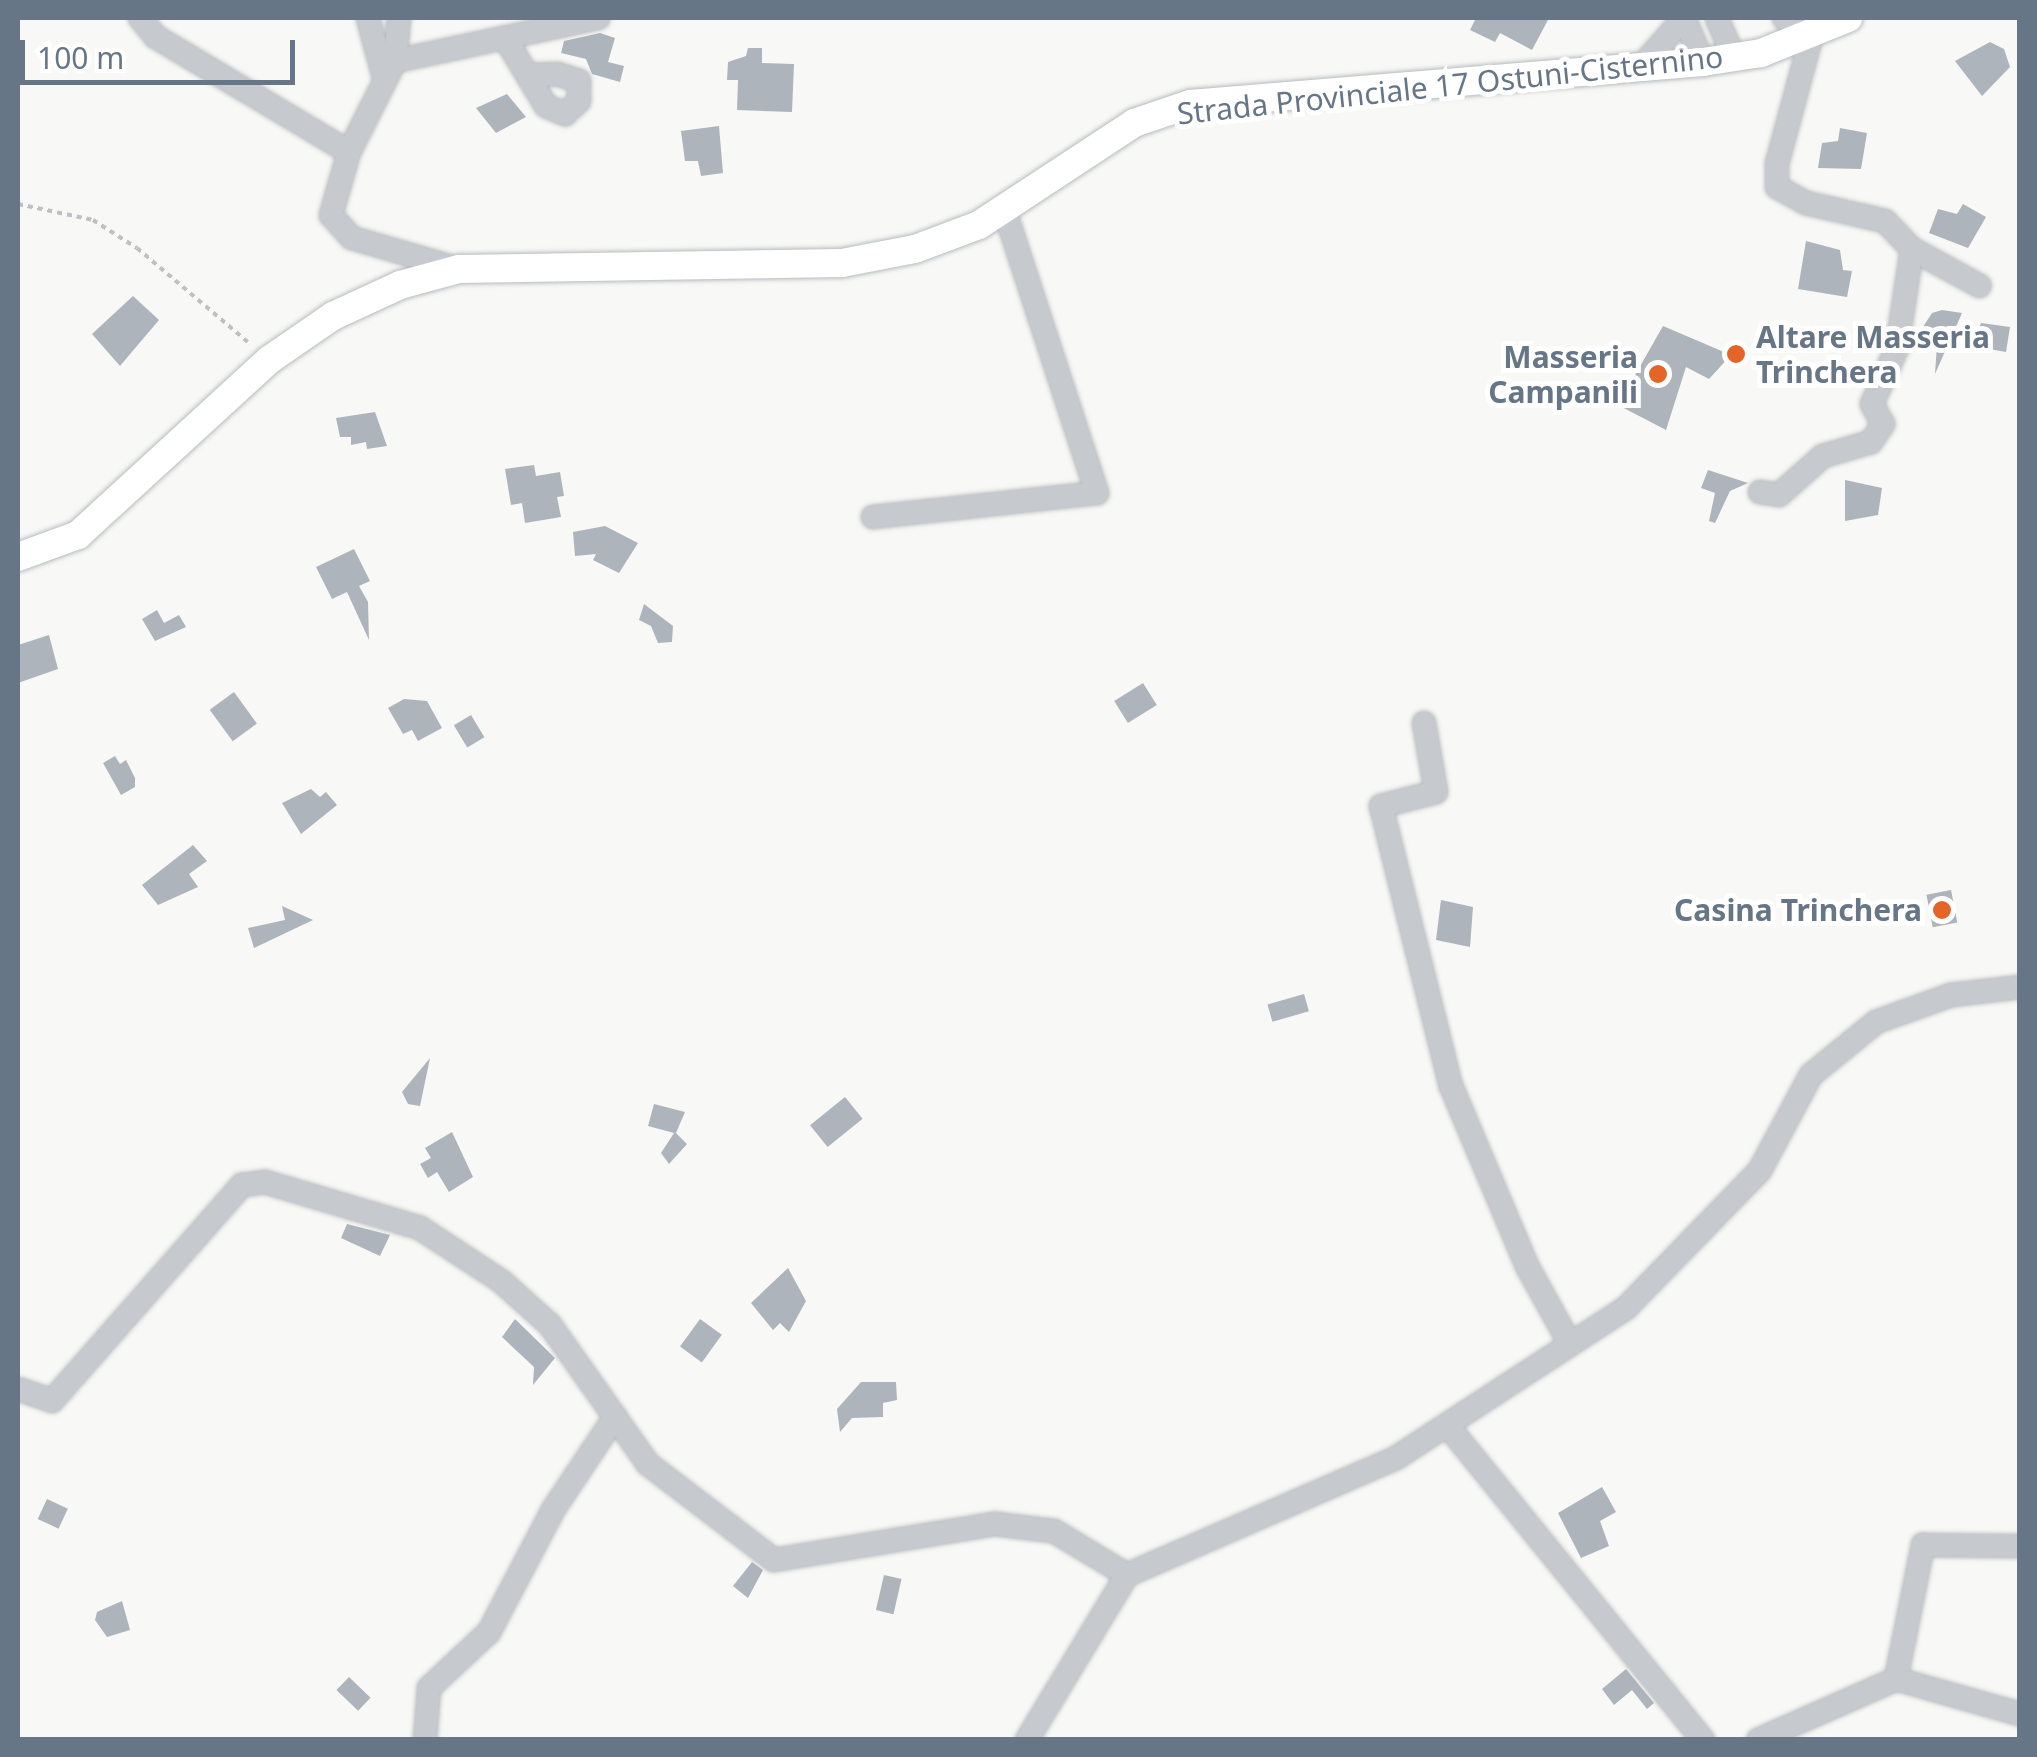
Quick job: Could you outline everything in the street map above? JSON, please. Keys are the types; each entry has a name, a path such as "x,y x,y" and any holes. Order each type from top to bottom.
{"main road":[{"name":"Strada Provinciale 17 Ostuni-Cisternino","path":"18,558 78,535 269,360 332,316 400,285 459,269 842,263 915,249 1004,209 1134,123 1190,104 1638,70 1734,58 1812,34 1848,18"}],"street":[{"path":"140,18 156,37 349,152"},
{"path":"368,18 390,71"},
{"path":"398,18 390,71 349,152 331,215 336,224 366,243 459,269"},
{"path":"390,71 505,38 598,18"},
{"path":"1638,70 1684,18 1702,62"},
{"path":"1718,18 1734,58"},
{"path":"1784,18 1812,34 1781,146 1777,187 1806,203 1885,221 1912,249 1980,286"},
{"path":"505,38 528,75"},
{"path":"873,517 1097,493 1004,209"},
{"path":"1760,492 1779,495 1823,456 1870,442 1883,424 1872,404 1897,348 1912,249"},
{"path":"1424,723 1436,792 1381,806 1450,1086 1527,1266 1570,1344"},
{"path":"1027,1740 1127,1575 1396,1458 1626,1308 1760,1170 1811,1074 1876,1022 1951,995 2020,987"},
{"path":"18,1388 52,1401 242,1185 265,1182 420,1228 501,1281 550,1325 648,1464 774,1560 995,1524 1054,1530 1127,1575"},
{"path":"426,1740 430,1688 489,1632 552,1510 615,1418"},
{"path":"1446,1426 1704,1740"},
{"path":"1896,1679 1924,1545 2020,1546"},
{"path":"1758,1740 1896,1679 2020,1714"}],"path":[{"path":"18,204 94,220 138,248 269,360"}],"building":[{"path":"1470,18 1549,18 1532,50 1500,33 1495,42 1470,30 1475,20"},
{"path":"600,33 615,38 608,62 624,66 620,82 592,74 586,59 561,53 564,41"},
{"path":"1990,42 2004,49 2010,67 1982,96 1955,61"},
{"path":"748,48 762,48 762,63 794,64 792,112 737,110 738,80 727,80 728,62 746,56"},
{"path":"507,94 526,117 496,133 476,108"},
{"path":"719,126 723,173 701,176 698,161 685,161 681,131"},
{"path":"1840,128 1867,133 1861,169 1818,168 1822,143 1838,141"},
{"path":"1963,204 1986,217 1968,248 1929,233 1938,209 1957,214"},
{"path":"1806,241 1840,250 1843,270 1852,271 1847,297 1798,289"},
{"path":"133,296 159,320 120,366 92,334"},
{"path":"1932,313 1962,313 1935,374 1937,345 1926,344 1921,330"},
{"path":"1981,323 2010,327 2006,352 1972,346"},
{"name":"Masseria Campanili","path":"1663,326 1731,355 1709,379 1686,367 1666,430 1618,405"},
{"path":"375,412 387,446 367,449 366,442 351,445 351,437 340,437 336,418"},
{"path":"534,465 536,476 560,472 564,496 557,497 561,517 525,523 522,503 511,505 505,469"},
{"path":"1708,470 1748,483 1730,491 1715,523 1709,521 1715,493 1701,488"},
{"path":"1845,480 1882,488 1878,515 1845,521"},
{"path":"605,526 638,543 619,573 593,560 596,554 575,556 573,532"},
{"path":"354,549 370,581 359,586 368,602 369,640 347,592 332,599 316,567"},
{"path":"644,604 673,626 672,642 658,643 651,626 639,620"},
{"path":"157,610 164,623 179,615 186,627 155,641 142,619"},
{"path":"49,635 58,669 18,683 18,645"},
{"path":"1143,683 1157,705 1128,723 1114,701"},
{"path":"234,692 257,724 233,741 210,710"},
{"path":"404,699 427,701 442,728 418,741 412,730 403,734 388,708"},
{"path":"471,715 484,737 467,748 454,725"},
{"path":"115,756 120,764 126,760 135,778 135,787 121,795 103,763"},
{"path":"311,789 320,797 326,792 337,805 301,834 282,803"},
{"path":"193,845 207,861 189,874 198,887 158,905 142,885"},
{"name":"Casina Trinchera","path":"1951,890 1957,922 1933,927 1926,895"},
{"path":"1441,900 1473,907 1470,947 1436,940"},
{"path":"282,906 313,920 254,948 248,928 285,920"},
{"path":"1304,994 1309,1011 1272,1022 1267,1004"},
{"path":"430,1058 420,1106 408,1104 402,1092"},
{"path":"845,1097 863,1119 828,1147 810,1125"},
{"path":"654,1104 685,1112 676,1133 687,1144 669,1164 661,1153 674,1133 648,1126"},
{"path":"452,1132 473,1177 449,1192 437,1172 428,1178 420,1164 431,1158 425,1148"},
{"path":"347,1224 390,1235 380,1256 341,1238"},
{"path":"788,1268 806,1301 789,1332 780,1323 773,1330 751,1303"},
{"path":"515,1319 555,1358 533,1385 534,1367 502,1337"},
{"path":"700,1319 722,1335 702,1362 680,1347"},
{"path":"861,1382 896,1382 897,1400 883,1403 883,1417 852,1418 840,1432 837,1409"},
{"path":"1602,1487 1616,1512 1600,1521 1609,1546 1581,1558 1558,1513"},
{"path":"47,1499 68,1509 59,1529 38,1519"},
{"path":"752,1562 763,1570 748,1598 733,1586"},
{"path":"884,1575 902,1579 893,1614 876,1610"},
{"path":"122,1601 130,1630 107,1637 95,1620 97,1612"},
{"path":"1626,1669 1654,1703 1647,1709 1632,1690 1614,1705 1602,1689"},
{"path":"349,1677 371,1698 358,1711 336,1690"}],"place":[{"name":"Altare Masseria Trinchera","path":"1736,354"},
{"name":"Masseria Campanili","path":"1658,374"},
{"name":"Casina Trinchera","path":"1942,910"}]}
